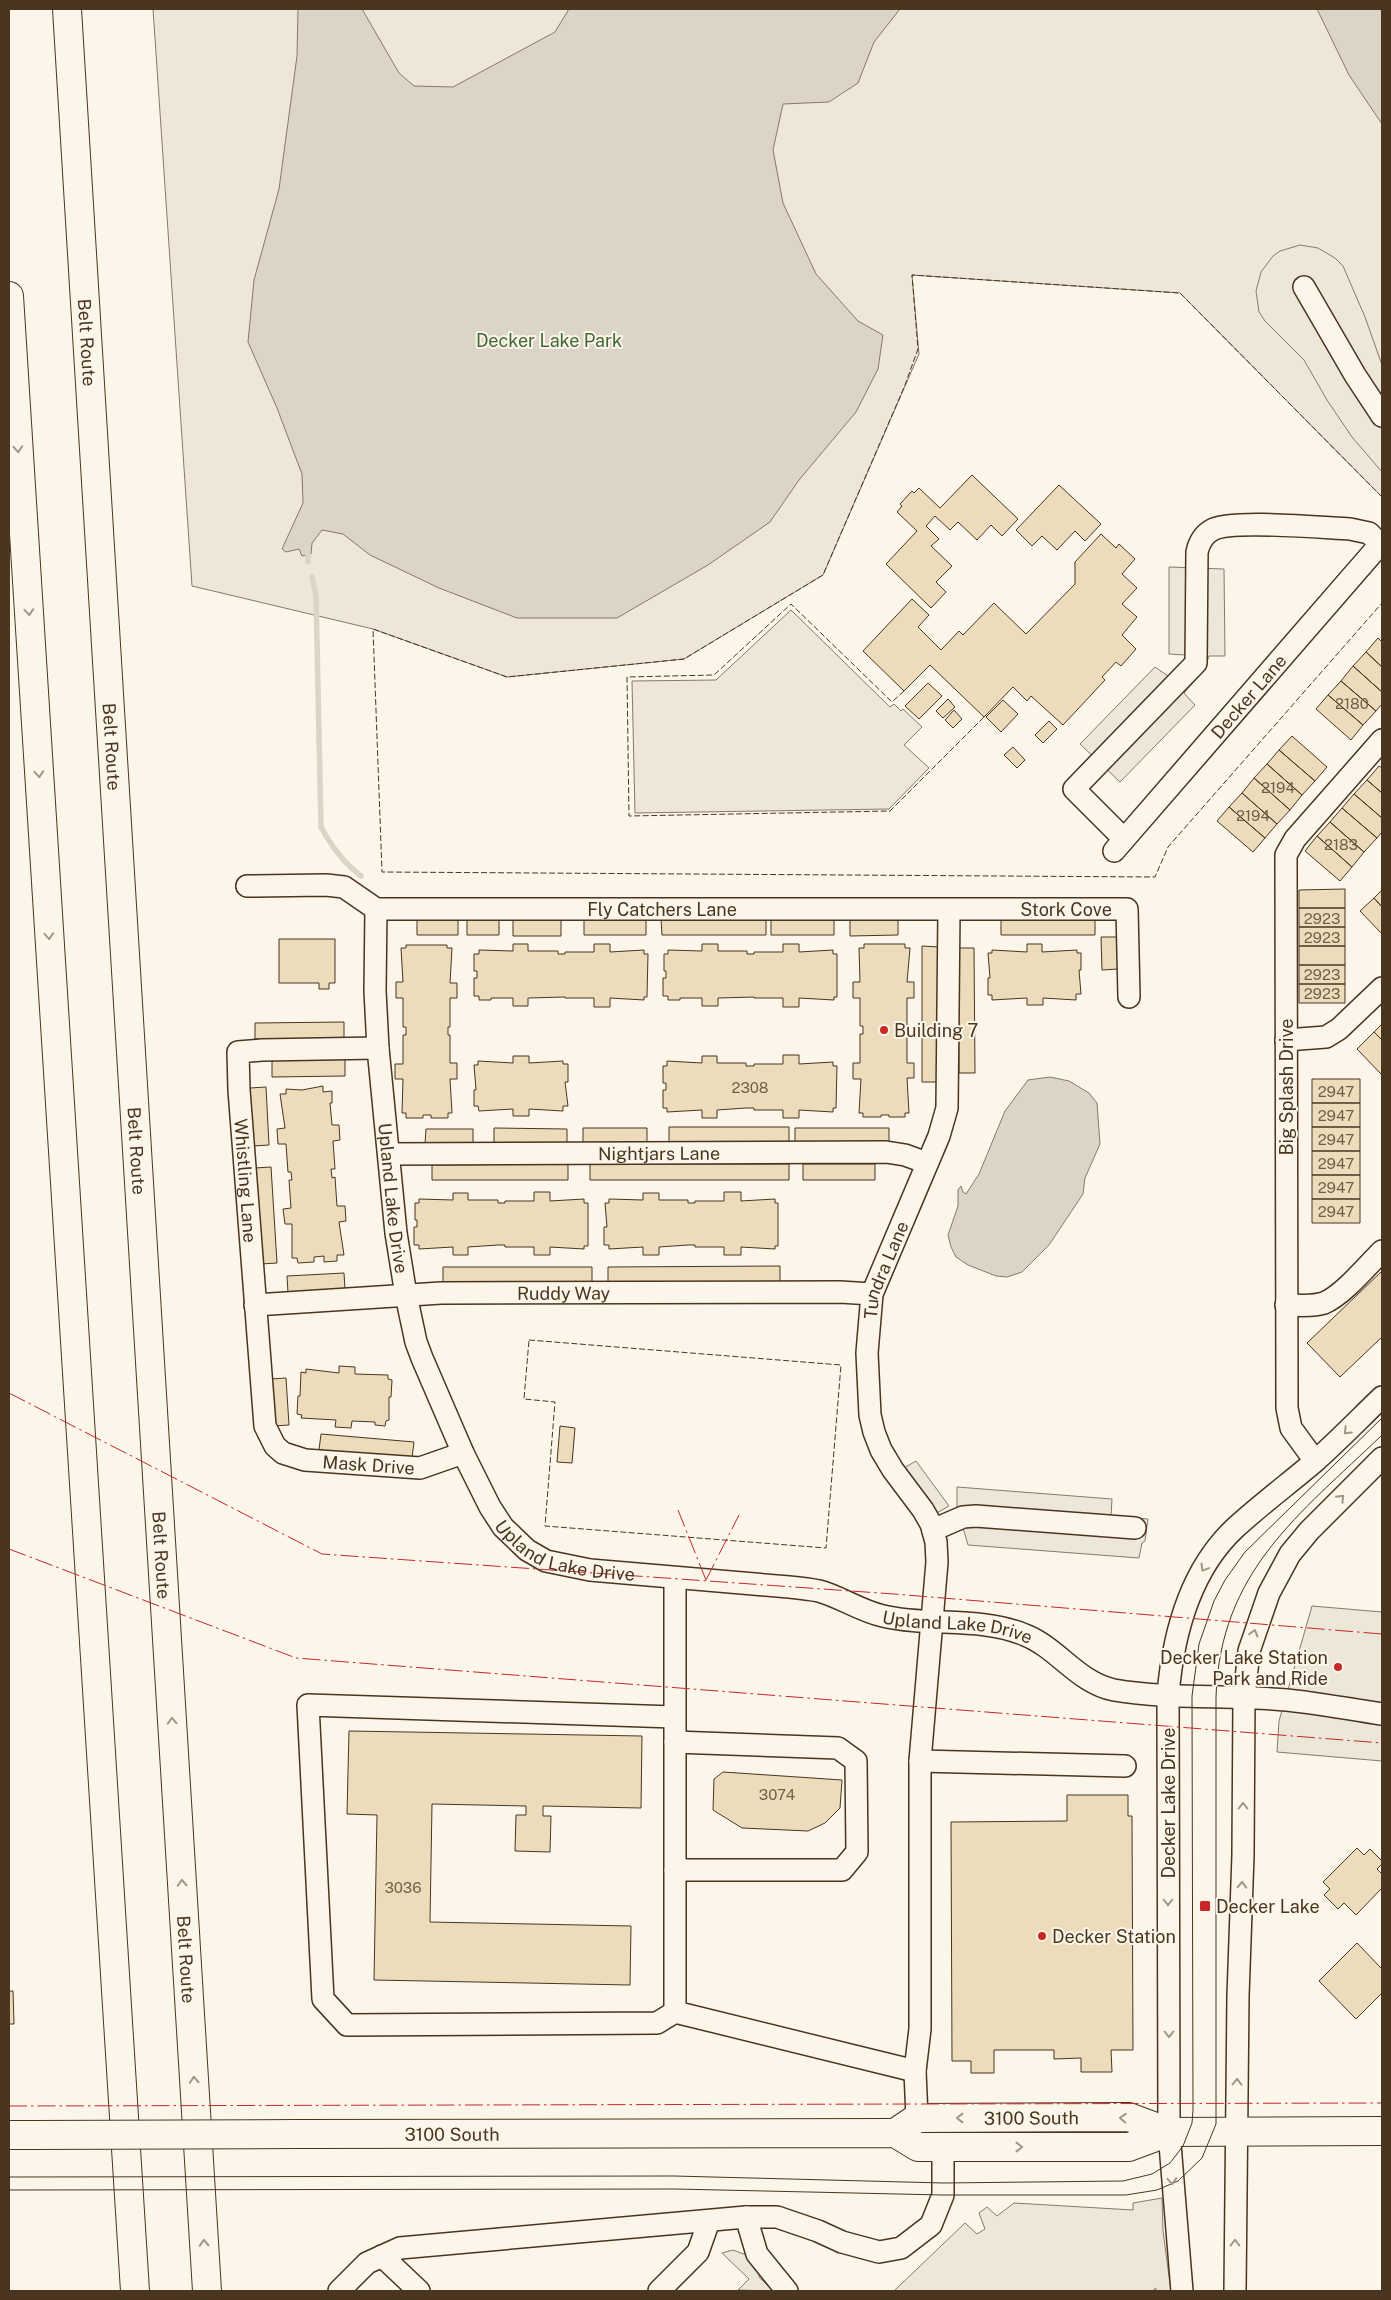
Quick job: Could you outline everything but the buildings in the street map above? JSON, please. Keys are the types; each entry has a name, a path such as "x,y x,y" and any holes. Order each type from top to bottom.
{"main road":[{"name":"Belt Route","path":"68,9 207,2291"},
{"path":"9,296 135,2291"},
{"name":"3100 South","path":"20,2135 297,2134 906,2125 1129,2117 1169,2132"},
{"name":"3100 South","path":"906,2125 918,2147 1129,2147 1169,2132 1382,2131"}],"street":[{"path":"1304,287 1359,382 1382,416"},
{"name":"Decker Lane","path":"1232,525 1340,528 1368,533 1381,543 1119,845 1074,789 1196,663 1197,552 1199,544 1205,536 1212,530 1232,525"},
{"name":"Big Splash Drive","path":"1315,1461 1291,1428 1288,1418 1286,1305 1286,855 1295,839 1382,740"},
{"path":"247,886 326,885 344,887 376,909"},
{"name":"Fly Catchers Lane","path":"376,909 949,910"},
{"name":"Upland Lake Drive","path":"376,909 375,991 378,1048 396,1233 416,1342 463,1452 490,1508 503,1527 527,1550 546,1561 590,1570 820,1591 861,1610 884,1616 932,1622 983,1624 1010,1630 1026,1635 1046,1646 1091,1682 1113,1690 1168,1696 1274,1699 1382,1714"},
{"name":"Stork Cove","path":"949,910 1127,909 1129,997"},
{"name":"Tundra Lane","path":"906,2125 916,2071 920,2029 920,1762 937,1562 936,1542 924,1510 893,1470 881,1450 874,1432 870,1415 867,1354 872,1294 939,1136 947,1108 949,910"},
{"path":"1286,1040 1326,1037 1339,1029 1382,988"},
{"name":"Whistling Lane","path":"275,1446 268,1436 264,1417 238,1052 378,1048"},
{"name":"Nightjars Lane","path":"389,1154 886,1152 905,1155 927,1163"},
{"path":"1286,1305 1323,1303 1334,1297 1382,1251"},
{"name":"Ruddy Way","path":"255,1305 406,1295 840,1292 872,1294"},
{"name":"Decker Lake Drive","path":"1182,2291 1169,2132 1168,1696 1171,1663 1180,1622 1189,1598 1210,1559 1234,1530 1315,1461 1382,1397"},
{"name":"Mask Drive","path":"275,1446 283,1453 305,1460 410,1468 431,1465 463,1452"},
{"path":"1235,2291 1235,2131 1243,1855 1244,1698 1249,1651 1256,1625 1269,1593 1290,1554 1321,1518 1382,1458"},
{"path":"933,1530 963,1517 976,1516 1135,1528"},
{"path":"674,2012 675,1578"},
{"path":"674,1717 308,1705 323,1999 347,2025 657,2024 674,2012 916,2071"},
{"path":"674,1742 838,1748 856,1761 857,1843 857,1852 842,1870 674,1870"},
{"path":"920,1762 1125,1766"},
{"path":"340,2291 367,2263 400,2248 746,2218 778,2218 818,2231 842,2242 879,2252 901,2248 931,2225 943,2195 943,2147"},
{"path":"746,2218 757,2254 787,2291"},
{"path":"659,2291 698,2252 709,2221"},
{"path":"382,2256 419,2291"}],"green space":[{"name":"Decker Lake Park","path":"153,9 1382,9 1382,497 1180,293 912,275 919,354 823,575 684,659 507,677 373,629 192,586"},
{"path":"791,610 890,707 894,704 901,711 903,709 922,727 904,745 929,768 889,809 635,813 632,681 716,680"}],"shaded area":[{"path":"298,9 362,9 399,73 414,86 453,87 555,32 569,9 900,9 874,42 858,83 829,102 783,104 773,150 783,203 816,274 858,321 883,335 878,369 856,412 799,480 770,522 708,565 617,618 517,618 439,588 370,555 343,534 322,530 312,543 311,554 302,556 299,549 286,552 282,549 303,503 302,474 277,408 248,342 254,280 279,189 297,56"},
{"path":"1317,9 1382,9 1382,124 1349,75"},
{"path":"1300,245 1318,248 1335,258 1343,266 1365,317 1382,365 1382,472 1352,437 1327,400 1304,360 1265,321 1259,312 1256,291 1261,272 1273,256 1280,251"},
{"path":"1169,567 1224,569 1225,656 1209,656 1204,670 1184,693 1195,705 1120,782 1080,744 1155,667 1168,676 1186,659 1185,655 1169,654"},
{"path":"1050,1077 1069,1081 1089,1093 1097,1103 1100,1144 1085,1178 1083,1194 1049,1245 1022,1272 1007,1277 996,1276 968,1265 956,1257 951,1247 948,1235 958,1206 958,1190 961,1186 966,1194 979,1174 1005,1111 1028,1080"},
{"path":"916,1461 949,1506 935,1514 904,1468"},
{"path":"957,1487 1112,1499 1111,1516 1148,1519 1145,1541 1142,1543 1139,1558 968,1545 957,1507"},
{"name":"Decker Lake Station Park and Ride","path":"1312,1606 1382,1612 1382,1761 1277,1752 1279,1721"},
{"path":"1162,2198 1163,2231 1171,2291 1156,2291 1156,2288 1152,2291 894,2291 965,2223 977,2234 985,2229 979,2213 987,2207 997,2216 1014,2203 1133,2210 1133,2203"},
{"path":"733,2250 749,2256 759,2272 759,2277 773,2291 738,2290 749,2279 722,2253"}],"waterway":[{"path":"308,555 308,562"},
{"path":"312,577 316,596 321,827 338,854 361,876"}],"tram line":[{"path":"9,2177 674,2176 943,2183 1123,2181 1152,2174 1170,2163 1183,2146 1192,2123 1192,1696 1199,1644 1214,1601 1225,1580 1245,1552 1382,1418"},
{"path":"9,2190 675,2189 943,2195 1126,2195 1157,2190 1178,2181 1202,2158 1216,2124 1216,1697 1221,1653 1232,1614 1248,1580 1269,1549 1294,1520 1382,1435"}],"fence":[{"path":"1382,497 1180,293 912,275 918,349 905,385 823,575 684,659 507,677 373,629 382,872 1155,877 1168,847 1382,603"},
{"path":"904,691 892,702 791,604 714,675 627,677 629,816 890,811 984,717"},
{"path":"529,1340 841,1365 826,1548 545,1526 555,1402 524,1399 529,1340"}],"power":[{"path":"9,1393 322,1554 894,1594 1382,1634"},
{"path":"678,1510 706,1580"},
{"path":"706,1580 739,1515"},
{"path":"9,1549 296,1658 1382,1743"},
{"path":"9,2106 1382,2103"}],"place":[{"name":"Building 7","path":"884,1030"},
{"name":"Decker Lake Station Park and Ride","path":"1338,1667"},
{"name":"Decker Lake","path":"1205,1906"},
{"name":"Decker Station","path":"1042,1936"}]}
